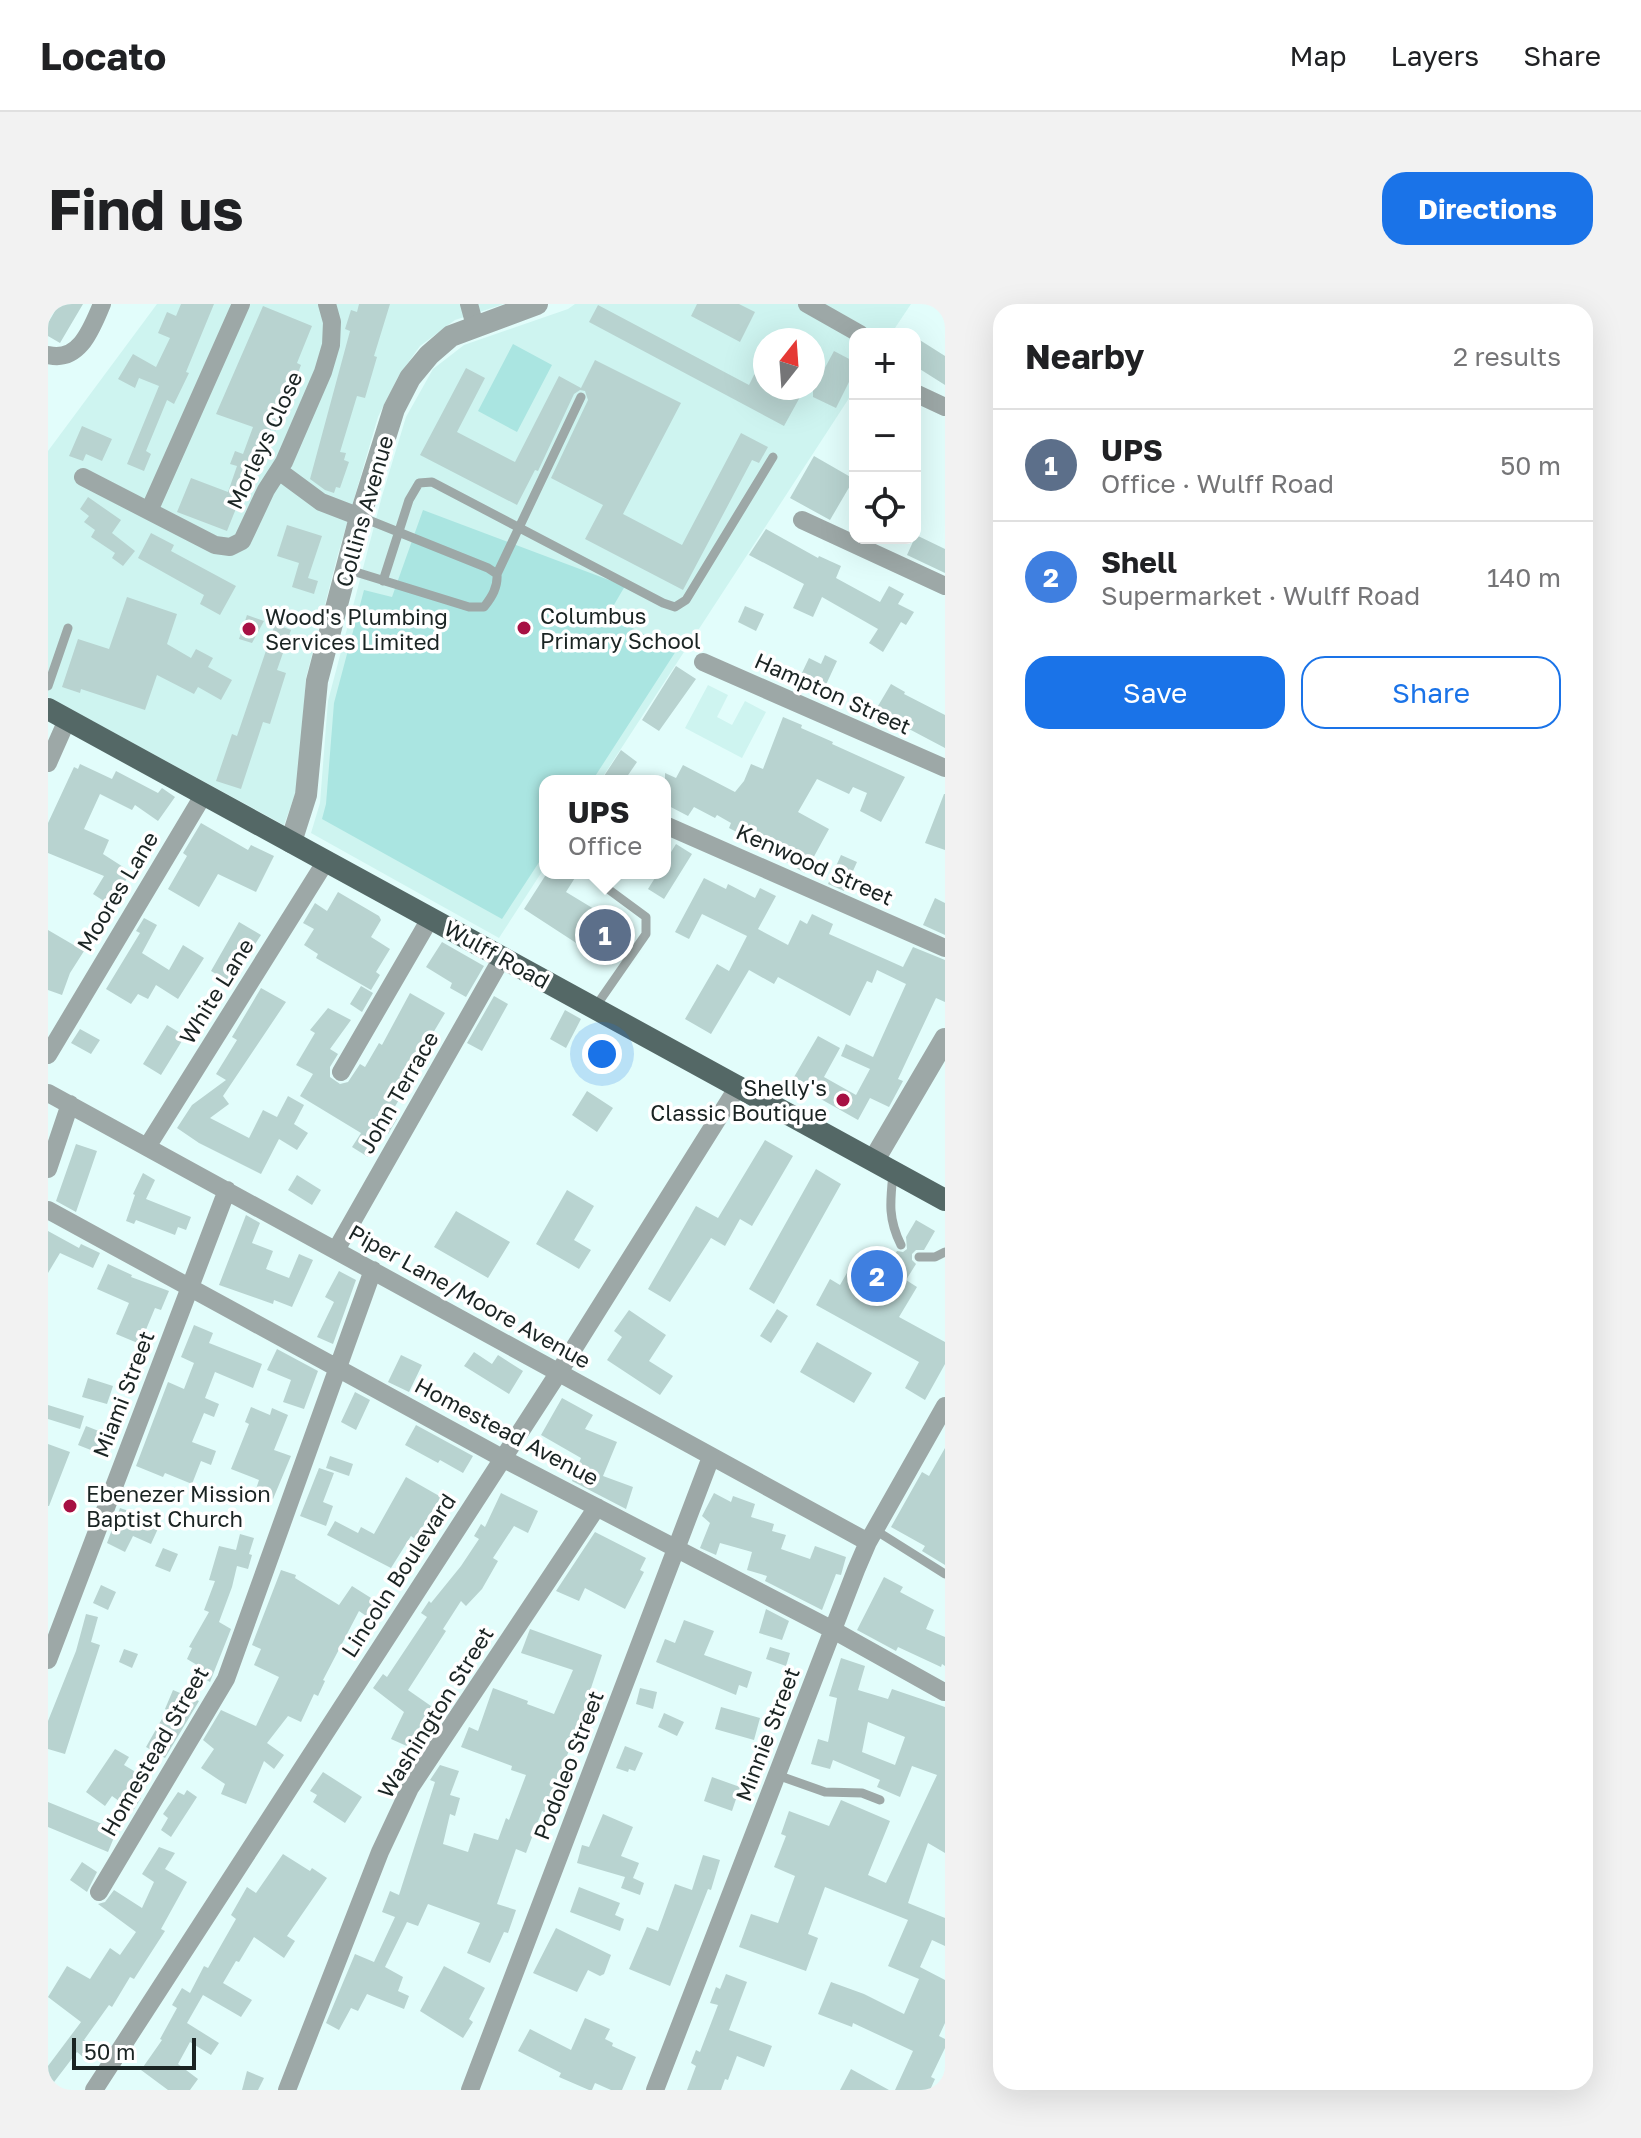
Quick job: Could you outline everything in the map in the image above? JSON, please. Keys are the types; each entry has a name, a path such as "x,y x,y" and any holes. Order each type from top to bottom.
{"main road":[{"name":"Wulff Road","path":"58,715 945,1200"}],"street":[{"path":"48,355 69,354 81,345 102,304"},
{"path":"149,511 241,304"},
{"name":"Morleys Close","path":"83,477 215,545 230,547 238,544 279,471 328,357 332,331 327,304"},
{"path":"469,304 475,326"},
{"name":"Collins Avenue","path":"291,842 306,795 317,681 360,517 394,409 410,378 429,355 451,336 537,304"},
{"path":"807,304 849,328"},
{"path":"921,396 945,407"},
{"path":"279,471 321,502 360,517"},
{"path":"802,520 945,586"},
{"name":"Hampton Street","path":"703,662 945,768"},
{"path":"48,763 58,715"},
{"name":"Moores Lane","path":"48,1055 204,794"},
{"name":"Kenwood Street","path":"671,828 945,948"},
{"name":"White Lane","path":"147,1147 326,861"},
{"path":"341,1072 431,917"},
{"name":"John Terrace","path":"336,1250 502,958"},
{"path":"883,1166 945,1039"},
{"name":"Lincoln Boulevard","path":"94,2090 559,1372 739,1085"},
{"name":"Piper Lane/Moore Avenue","path":"48,1093 711,1457 872,1536"},
{"path":"48,1169 70,1104"},
{"name":"Miami Street","path":"48,1660 227,1190"},
{"name":"Homestead Avenue","path":"48,1210 502,1458 833,1630 944,1692"},
{"name":"Homestead Street","path":"99,1892 226,1679 373,1270"},
{"name":"Minnie Street","path":"655,2090 872,1536 945,1406"},
{"name":"Podoleo Street","path":"470,2090 711,1457"},
{"name":"Washington Street","path":"287,2090 380,1852 410,1788 597,1507"}],"lane":[{"path":"346,569 469,607 484,607 495,589 497,574 518,527 581,397"},
{"path":"383,581 409,500 419,483 432,482 675,607 686,600 773,457"},
{"path":"360,517 497,574"},
{"path":"48,686 68,628"},
{"path":"595,1007 646,934 646,917 608,889"},
{"path":"883,1166 892,1227 901,1245"},
{"path":"919,1257 935,1257 945,1252"},
{"path":"872,1536 945,1574"},
{"path":"777,1775 825,1792 862,1793 880,1800"}],"shaded area":[{"path":"157,304 504,304 455,320 420,346 398,377 378,417 306,678 298,786 284,825 48,697 48,451"},
{"name":"Columbus Primary School","path":"575,304 911,304 895,328 849,328 849,398 604,775 539,775 539,876 499,938 311,833 320,803 328,701 406,417 433,369 464,345"},
{"path":"513,344 552,365 517,432 478,411"},
{"path":"423,510 625,586 608,615 676,651 596,775 539,775 539,862 502,919 322,819 326,804 334,703 364,590 392,597"},
{"path":"708,685 728,695 717,717 732,725 745,701 766,712 742,758 685,728"}],"building":[{"path":"59,304 83,304 60,343 48,336 48,323"},
{"path":"181,304 214,304 186,372 189,373 174,404 167,400 146,451 151,454 144,471 127,464 159,386 139,378 135,388 118,379 133,354 156,367 170,338 158,333 167,312 176,316"},
{"path":"359,304 390,304 365,398 357,396 340,452 346,453 344,460 349,462 340,488 336,487 334,493 310,479 350,331 345,329 351,310 357,312"},
{"path":"697,304 739,304 755,312 740,342 691,316"},
{"path":"598,305 749,385 753,377 753,400 798,400 784,426 589,322"},
{"path":"263,306 312,326 276,431 271,429 259,460 262,461 258,473 251,471 227,531 177,512 191,478 228,492 237,466 230,464 235,451 243,454 253,427 216,414"},
{"path":"921,341 945,356 945,385 921,370"},
{"path":"834,351 849,359 849,382 836,408 819,400 825,400 825,368"},
{"path":"595,360 681,403 623,514 682,545 741,433 768,447 759,463 752,460 683,590 585,539 603,505 551,478 588,400 585,391 574,394 538,471 535,470 517,505 420,455 466,368 485,378 457,432 515,462 559,376 581,388"},
{"path":"82,426 112,439 102,461 86,454 83,461 69,456"},
{"path":"814,456 849,476 849,488 830,520 790,498"},
{"path":"88,497 121,520 112,533 135,551 123,566 112,558 115,553 91,537 95,530 84,522 89,516 80,509"},
{"path":"287,525 322,536 308,578 318,581 314,594 292,587 299,563 277,556"},
{"path":"766,529 818,558 841,566 836,578 880,602 889,586 904,594 898,604 914,612 906,625 901,622 883,652 869,643 878,629 822,597 813,617 793,608 804,584 749,555"},
{"path":"151,533 174,545 171,551 236,586 220,615 200,604 204,595 138,558"},
{"path":"921,537 945,549 945,573 907,555 912,544 921,544"},
{"path":"127,597 177,614 167,644 191,658 196,649 213,658 208,667 232,680 221,700 198,687 194,694 157,675 145,710 81,689 80,693 62,687 78,639 109,649"},
{"path":"745,606 764,614 756,631 738,622"},
{"path":"247,615 264,621 252,643 239,639"},
{"path":"275,624 291,630 277,670 286,673 270,724 263,722 241,789 216,781 232,734 237,736"},
{"path":"825,655 837,661 824,689 800,677 809,658 821,664"},
{"path":"676,666 696,679 659,731 642,720"},
{"path":"891,684 945,715 945,748 875,711"},
{"path":"783,717 832,744 905,777 881,822 860,811 867,793 853,787 849,794 817,779 798,812 829,829 805,873 784,861 786,858 729,828 731,823 717,815 715,818 694,807 688,816 671,807 671,776 676,778 683,765 735,792 751,764 763,769"},
{"path":"621,750 637,762 628,775 605,775"},
{"path":"80,764 112,779 116,771 158,793 162,788 175,797 158,821 135,805 132,810 100,794 84,829 109,840 103,854 131,872 110,905 93,894 104,876 48,853 48,823 74,767 78,769"},
{"path":"945,794 945,850 925,843"},
{"path":"201,823 248,850 251,845 274,856 256,892 218,874 199,907 168,889 187,856 183,853"},
{"path":"676,844 692,854 664,899 648,889 654,879 671,879 671,852"},
{"path":"841,855 857,862 844,891 828,884"},
{"path":"704,878 726,889 728,884 755,898 760,888 776,896 758,929 788,945 800,920 807,924 812,914 833,924 829,934 903,967 913,947 945,960 945,1002 936,998 898,1079 903,1081 889,1107 870,1098 858,1120 819,1098 822,1092 794,1077 818,1036 840,1048 824,1077 856,1095 870,1069 841,1056 846,1044 873,1057 906,984 877,970 872,983 867,981 850,1016 778,977 774,984 749,970 711,1034 685,1019 717,964 729,971 747,936 702,914 689,939 675,932"},
{"path":"543,879 574,879 566,892 599,912 604,905 616,913 609,928 628,938 610,965 524,909"},
{"path":"338,892 381,920 371,937 390,949 376,972 380,975 371,990 316,958 318,954 304,945 314,929 303,923 315,903 327,911"},
{"path":"935,898 945,903 945,935 923,925"},
{"path":"144,918 157,925 142,953 169,970 183,945 204,958 178,999 156,985 148,999 138,994 131,1004 106,989 140,933 136,931"},
{"path":"239,922 261,935 233,984 211,971"},
{"path":"48,930 84,951 70,973 62,995 48,990"},
{"path":"442,942 484,966 466,997 450,988 452,983 426,967"},
{"path":"361,986 373,993 362,1012 350,1004"},
{"path":"261,988 286,1002 223,1096 229,1104 210,1118 249,1138 263,1110 277,1117 288,1096 304,1105 294,1124 308,1133 297,1150 279,1139 261,1174 199,1143 177,1128 192,1105 226,1080 216,1074 237,1040 232,1037"},
{"path":"410,993 445,1013 430,1038 434,1040 390,1115 397,1119 388,1134 384,1132 368,1157 352,1147 361,1133 300,1096 313,1074 296,1065 315,1033 310,1030 328,1008 351,1020 330,1049 338,1054 330,1067 330,1077 340,1084 348,1082 360,1064 365,1067 379,1043 382,1045"},
{"path":"494,996 508,1004 482,1051 467,1043"},
{"path":"565,1010 581,1019 566,1048 550,1039"},
{"path":"167,1025 185,1036 161,1075 143,1064"},
{"path":"80,1029 100,1040 91,1054 71,1043"},
{"path":"587,1091 613,1108 597,1132 572,1115"},
{"path":"765,1140 793,1156 752,1226 740,1219 725,1246 711,1238 670,1302 648,1289 696,1206 718,1218"},
{"path":"76,1144 97,1151 76,1212 56,1201"},
{"path":"816,1169 841,1184 774,1304 749,1289"},
{"path":"143,1173 155,1180 146,1199 191,1217 186,1230 178,1227 175,1235 136,1220 134,1224 126,1221 133,1194"},
{"path":"297,1175 321,1190 312,1205 288,1190"},
{"path":"567,1190 594,1206 574,1240 591,1250 579,1269 536,1244"},
{"path":"456,1211 510,1242 488,1278 434,1247"},
{"path":"246,1215 260,1223 252,1243 273,1251 266,1269 289,1278 299,1254 313,1260 292,1307 274,1300 273,1304 219,1285"},
{"path":"916,1220 935,1231 924,1250 916,1250 912,1254 916,1264 906,1280 917,1287 899,1317 945,1342 945,1364 925,1400 905,1388 919,1362 816,1305 830,1279 840,1285 859,1252 886,1269 897,1251 907,1249 906,1237"},
{"path":"48,1231 79,1248 81,1244 100,1253 93,1268 60,1253 48,1273"},
{"path":"108,1264 131,1277 169,1291 161,1310 155,1308 140,1344 116,1334 129,1303 97,1289"},
{"path":"339,1271 356,1280 333,1344 317,1337 334,1302 325,1297"},
{"path":"777,1309 788,1316 771,1343 760,1336"},
{"path":"629,1310 666,1335 649,1361 673,1376 660,1395 607,1360 622,1337 614,1331"},
{"path":"194,1325 213,1333 209,1343 262,1364 253,1388 215,1372 205,1398 219,1404 214,1417 204,1413 192,1442 216,1451 211,1465 201,1461 192,1484 136,1466 168,1382 184,1389 194,1363 181,1357"},
{"path":"817,1342 872,1373 854,1403 800,1372"},
{"path":"277,1349 318,1371 304,1409 283,1402 291,1380 267,1370"},
{"path":"474,1352 492,1364 498,1355 523,1371 509,1394 464,1366"},
{"path":"401,1355 422,1365 409,1392 388,1382"},
{"path":"88,1378 113,1386 107,1404 82,1397"},
{"path":"355,1392 370,1400 356,1430 341,1422"},
{"path":"562,1398 593,1415 585,1429 617,1442 603,1476 633,1487 626,1509 572,1481 581,1458 541,1435"},
{"path":"48,1405 84,1416 80,1429 48,1419"},
{"path":"251,1407 270,1415 272,1408 288,1415 274,1450 291,1456 273,1499 255,1492 259,1480 231,1469 249,1424 245,1422"},
{"path":"416,1425 473,1456 463,1473 405,1445"},
{"path":"86,1426 109,1435 101,1454 78,1445"},
{"path":"48,1444 70,1452 49,1506 48,1506"},
{"path":"945,1448 945,1565 922,1551 925,1546 891,1527 922,1472 929,1476"},
{"path":"330,1456 353,1464 349,1476 326,1468"},
{"path":"319,1468 334,1473 323,1502 333,1506 326,1526 300,1516"},
{"path":"406,1477 441,1497 415,1539 411,1536 391,1568 327,1535 335,1521 358,1533 361,1527 374,1534"},
{"path":"501,1493 538,1511 528,1533 514,1526 493,1558 498,1561 482,1589 466,1606 461,1601 443,1629 446,1631 408,1690 431,1706 409,1747 391,1739 404,1712 373,1688 383,1674 387,1677 427,1617 421,1613 429,1601 431,1603 461,1566 479,1539 474,1536 481,1524 485,1527"},
{"path":"714,1493 731,1502 733,1496 755,1504 751,1517 774,1524 772,1531 786,1535 781,1549 810,1559 815,1546 846,1557 841,1575 836,1574 822,1610 765,1581 767,1576 747,1570 752,1552 720,1543 716,1555 700,1548 710,1523 702,1516"},
{"path":"120,1508 161,1522 151,1544 133,1536 125,1552 107,1543"},
{"path":"595,1532 646,1558 640,1570 644,1572 625,1609 585,1588 579,1601 556,1591"},
{"path":"240,1534 254,1538 249,1554 252,1555 248,1569 237,1566 219,1622 231,1629 210,1682 193,1672 197,1665 187,1659 192,1648 189,1647 209,1612 204,1610 215,1581 209,1580 219,1546 236,1550"},
{"path":"163,1548 178,1554 170,1572 155,1566"},
{"path":"281,1570 296,1575 295,1578 339,1605 352,1586 379,1603 369,1618 359,1611 323,1680 318,1696 314,1694 301,1722 288,1716 267,1743 284,1755 274,1769 264,1761 246,1804 221,1794 225,1784 201,1768 214,1749 203,1740 221,1710 256,1726 279,1677 254,1665 261,1649 252,1645"},
{"path":"884,1577 903,1587 900,1592 934,1610 926,1629 945,1637 945,1666 942,1664 941,1667 898,1647 896,1651 857,1630"},
{"path":"101,1585 116,1592 108,1610 93,1603"},
{"path":"766,1609 789,1621 782,1640 759,1633"},
{"path":"86,1614 98,1617 91,1642 100,1645 65,1754 48,1749 48,1721 76,1651"},
{"path":"684,1620 714,1631 704,1655 752,1672 747,1688 739,1685 736,1695 656,1662 665,1639 675,1643"},
{"path":"530,1629 602,1655 591,1688 595,1690 591,1699 594,1700 585,1726 576,1750 570,1748 552,1794 561,1798 553,1816 542,1811 526,1853 516,1849 497,1904 516,1910 508,1933 504,1932 490,1963 467,1953 480,1923 428,1904 418,1926 407,1922 385,1967 403,1977 398,1991 409,1996 404,2009 367,1994 358,2011 351,2008 339,2030 326,2023 355,1954 374,1962 395,1917 382,1912 390,1891 399,1895 435,1782 430,1780 440,1765 459,1771 450,1795 460,1798 455,1816 450,1814 443,1844 468,1852 474,1833 498,1840 506,1818 509,1820 526,1775 511,1770 512,1766 461,1747 469,1727 478,1731 493,1688 554,1714 573,1670 521,1653"},
{"path":"770,1647 790,1653 786,1666 766,1659"},
{"path":"124,1649 138,1654 132,1668 119,1662"},
{"path":"841,1658 865,1666 858,1690 888,1699 892,1689 945,1707 945,1853 928,1843 908,1903 945,1918 945,1946 932,1940 920,1967 945,1980 945,2023 939,2036 945,2039 945,2048 931,2077 935,2079 930,2090 895,2090 913,2051 853,2023 852,2027 818,2014 831,1982 904,2014 919,1979 888,1966 908,1920 825,1887 808,1934 818,1938 806,1971 739,1947 751,1914 778,1923 795,1876 774,1867 786,1836 781,1834 789,1811 829,1826 841,1800 890,1821 868,1875 886,1883 937,1775 912,1766 900,1797 877,1787 880,1780 833,1760 830,1769 811,1764 818,1739 828,1742 837,1698 829,1696","holes":["868,1722 905,1737 895,1765 862,1752"]},
{"path":"640,1688 657,1692 653,1709 636,1704"},
{"path":"173,1690 199,1701 165,1758 146,1747 167,1710"},
{"path":"721,1707 760,1718 754,1740 715,1729"},
{"path":"664,1713 684,1722 677,1736 658,1727"},
{"path":"625,1746 643,1753 635,1771 616,1768"},
{"path":"115,1749 129,1757 124,1765 144,1777 134,1793 141,1798 133,1811 112,1796 105,1806 86,1792"},
{"path":"323,1772 362,1797 345,1823 313,1802 317,1795 310,1791"},
{"path":"712,1777 740,1787 732,1811 704,1801"},
{"path":"187,1790 197,1797 171,1837 161,1830 168,1818 163,1814 178,1792 184,1795"},
{"path":"48,1802 117,1830 108,1852 48,1827"},
{"path":"603,1814 633,1827 621,1856 639,1863 633,1878 644,1883 640,1895 621,1888 625,1877 577,1863 582,1845 589,1847"},
{"path":"159,1847 175,1853 165,1869 187,1882 161,1929 165,1931 134,1979 130,1977 112,2007 109,2005 84,2040 92,2045 83,2057 77,2052 48,2090 48,2066 81,2022 48,1997 67,1966 90,1979 110,1948 120,1955 136,1932 98,1904 105,1902 114,1890 142,1908 154,1882 142,1874"},
{"path":"283,1854 327,1878 287,1936 295,1941 284,1958 254,1937 239,1962 236,1961 223,1983 252,2000 241,2017 203,1995 187,2023 219,2043 211,2055 190,2042 178,2064 198,2079 190,2090 168,2090 141,2070 162,2040 177,2008 172,2005 182,1988 190,1993 204,1966 208,1968 236,1919 231,1915 247,1887 256,1893"},
{"path":"703,1855 720,1860 711,1890 708,1889 670,1986 629,1969 647,1927 658,1931 675,1884 692,1890"},
{"path":"82,1862 97,1872 87,1892 70,1880"},
{"path":"579,1887 620,1903 615,1915 624,1919 620,1931 570,1912"},
{"path":"556,1928 611,1955 604,1974 600,1976 588,1970 577,1992 533,1973"},
{"path":"444,1966 485,1988 469,2019 473,2022 463,2038 420,2011"},
{"path":"726,1974 747,1982 729,2030 772,2046 764,2067 737,2056 721,2090 687,2090 696,2066 691,2063 696,2050 700,2052 718,2005 710,2003 716,1987 720,1989"},
{"path":"585,2018 610,2029 605,2039 613,2043 612,2046 636,2057 622,2090 611,2090 595,2083 589,2090 559,2077 561,2073 518,2051 530,2029 571,2050"},
{"path":"851,2069 889,2090 840,2090"},
{"path":"247,2071 264,2078 258,2090 242,2090"}],"place":[{"name":"Columbus Primary School","path":"524,628"},
{"name":"Wood's Plumbing Services Limited","path":"249,629"},
{"name":"UPS","path":"605,935"},
{"name":"Shelly's Classic Boutique","path":"843,1100"},
{"name":"Shell","path":"877,1276"},
{"name":"Ebenezer Mission Baptist Church","path":"70,1506"}]}
